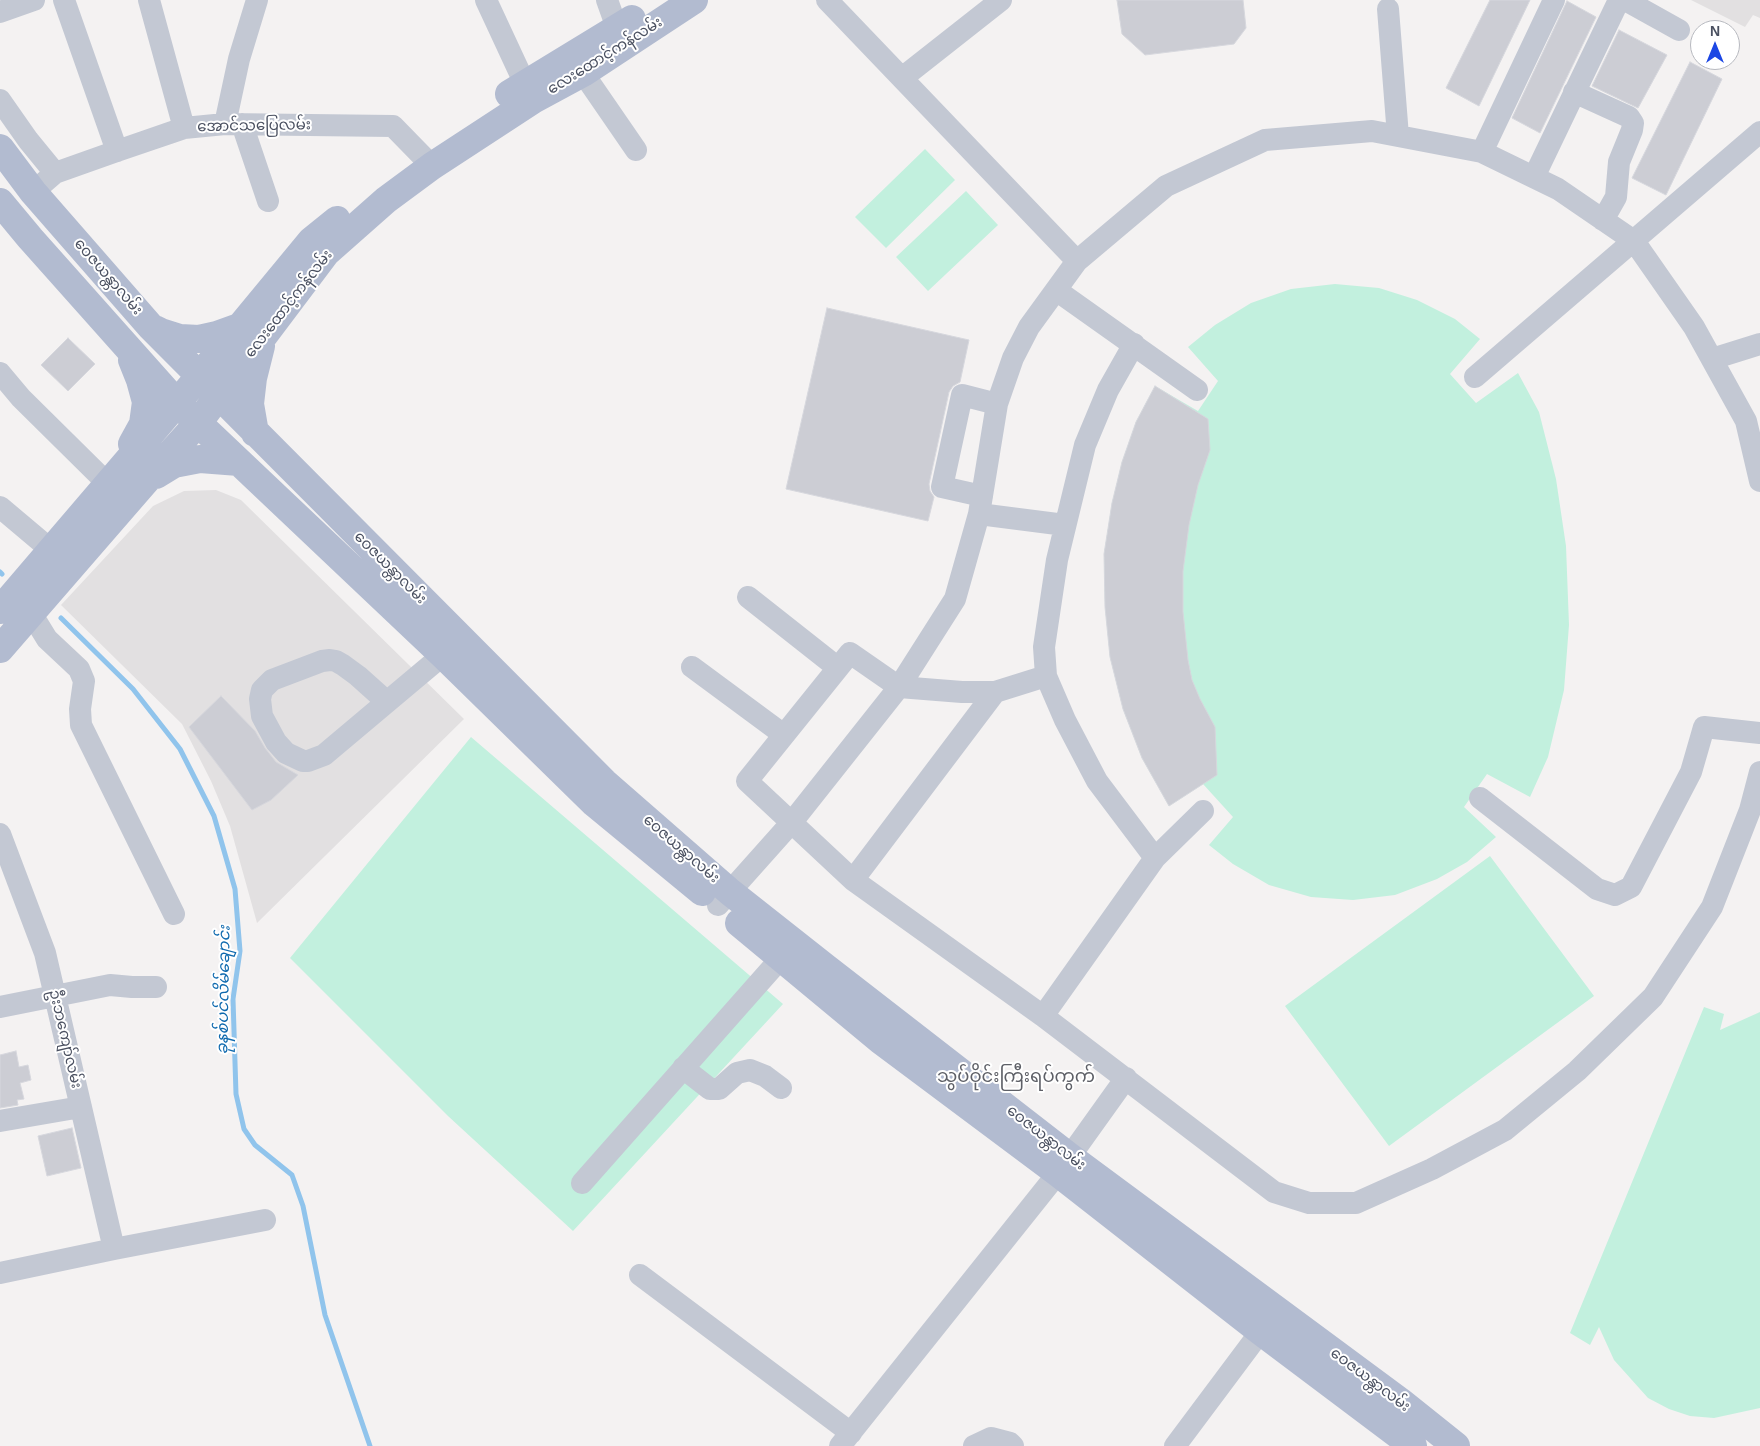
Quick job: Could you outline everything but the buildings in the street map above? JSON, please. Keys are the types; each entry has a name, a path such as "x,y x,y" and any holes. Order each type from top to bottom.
{"main road":[{"name":"လေးထောင့်ကန်လမ်း","path":"426,159 526,105 577,65 617,28 663,0"},
{"name":"လေးထောင့်ကန်လမ်း","path":"0,610 199,376 253,332 326,253 386,200 426,159 524,84 577,65 694,0"},
{"name":"ဝေဇယန္တာလမ်း","path":"0,148 33,192 150,326 781,958 880,1040 1277,1310 1316,1356 1413,1446"},
{"name":"ဝေဇယန္တာလမ်း","path":"0,202 30,238 198,424 443,655 594,803 724,899 1064,1165 1260,1331 1316,1356 1456,1446"},
{"path":"150,326 180,338 199,339 217,335 253,332 254,378 250,404 256,433"},
{"name":"လေးထောင့်ကန်လမ်း","path":"0,649 144,483 198,424 219,395 253,332"},
{"path":"112,478 143,424 146,402 140,380 126,345"},
{"path":"144,483 174,464 200,459 239,462"}],"street":[{"path":"0,12 34,0"},
{"path":"64,0 117,150"},
{"path":"149,0 184,128"},
{"path":"257,0 239,59 233,124 268,201"},
{"path":"486,0 524,84"},
{"path":"607,0 617,28"},
{"path":"827,0 1078,261"},
{"path":"902,78 1001,0"},
{"path":"1482,152 1554,0"},
{"path":"1534,177 1619,0"},
{"path":"1625,0 1679,30"},
{"path":"1388,9 1398,136"},
{"path":"577,65 636,150"},
{"path":"1574,92 1629,117 1633,123 1619,162 1616,197 1603,220"},
{"path":"0,100 28,140 55,172"},
{"name":"အောင်သပြေလမ်း","path":"33,192 55,172 184,128 233,124 393,126 426,159"},
{"path":"724,899 792,822 899,687 955,599 980,505 997,404 1013,358 1029,327 1078,261 1166,186 1265,140 1372,131 1482,152 1558,189 1634,241 1694,327 1746,421 1760,481"},
{"path":"1475,377 1760,132"},
{"path":"1056,290 1197,390"},
{"path":"1134,344 1108,390 1085,445 1056,560 1044,647 1046,676 1065,720 1097,781 1155,858"},
{"path":"1712,359 1760,344"},
{"path":"0,373 22,398 112,478"},
{"path":"997,404 962,395 942,487 980,505 1066,525"},
{"path":"0,507 51,550"},
{"path":"748,597 838,668"},
{"path":"31,613 47,639 80,669 84,681 80,709 82,725 174,914"},
{"path":"1046,676 995,692 962,692 899,687 850,653 747,781 853,880 1044,1016 1274,1192 1309,1204 1356,1203 1432,1169 1505,1130 1577,1071 1653,996 1712,907 1750,810 1760,772"},
{"path":"387,702 358,676 343,665 330,660 272,680 262,690 260,699 262,716 276,742 286,753 302,762 316,759 324,755 443,655"},
{"path":"692,667 784,736"},
{"path":"853,880 995,692"},
{"path":"1480,798 1597,889 1615,895 1631,887 1636,878 1691,772 1704,727 1760,733"},
{"path":"1044,1016 1155,858 1203,811"},
{"name":"ဦးဘကျော်လမ်း","path":"0,834 45,953 114,1248"},
{"path":"582,1183 781,958"},
{"path":"0,1007 110,985 132,988 156,987"},
{"path":"683,1068 710,1089 719,1089 737,1073 750,1070 765,1076 780,1088"},
{"path":"640,1275 845,1439 1064,1165 1126,1078"},
{"path":"0,1121 81,1107"},
{"path":"0,1273 114,1248 265,1220"},
{"path":"1175,1446 1277,1310"},
{"path":"974,1446 991,1438 1010,1443 1014,1446"}],"shaded area":[{"path":"1691,0 1760,0 1760,18 1753,15 1745,27 1740,24 1740,20 1731,20"},
{"path":"216,490 241,500 464,719 257,923 230,826 211,781 182,724 61,605 153,506 184,491"}],"green space":[{"path":"925,149 955,180 886,248 855,217"},
{"path":"966,191 998,225 928,291 896,257"},
{"path":"1335,284 1379,288 1417,300 1455,319 1480,339 1450,374 1476,403 1518,373 1539,412 1556,479 1566,546 1569,625 1564,690 1548,757 1530,797 1487,774 1464,807 1496,837 1467,862 1437,879 1395,895 1353,900 1311,897 1269,885 1233,864 1209,845 1233,817 1203,784 1169,806 1142,758 1123,709 1110,657 1105,607 1104,554 1112,503 1122,462 1136,422 1155,386 1198,411 1218,381 1188,347 1215,325 1251,303 1291,289"},
{"path":"471,737 783,1004 573,1231 448,1116 290,958"},
{"path":"1490,856 1594,996 1389,1146 1285,1006"},
{"path":"1704,1007 1724,1014 1720,1030 1760,1012 1760,1408 1714,1418 1690,1416 1669,1409 1648,1398 1614,1360 1599,1327 1590,1345 1570,1333"}],"waterway":[{"name":"ခုနစ်ပင်လိမ်ချောင်း","path":"61,618 133,689 180,749 214,816 235,889 240,951 233,999 236,1094 244,1129 255,1145 292,1175 303,1206 325,1315 370,1446"}],"district":[{"name":"သွပ်ဝိုင်းကြီးရပ်ကွက်","path":"1016,1077"}]}
